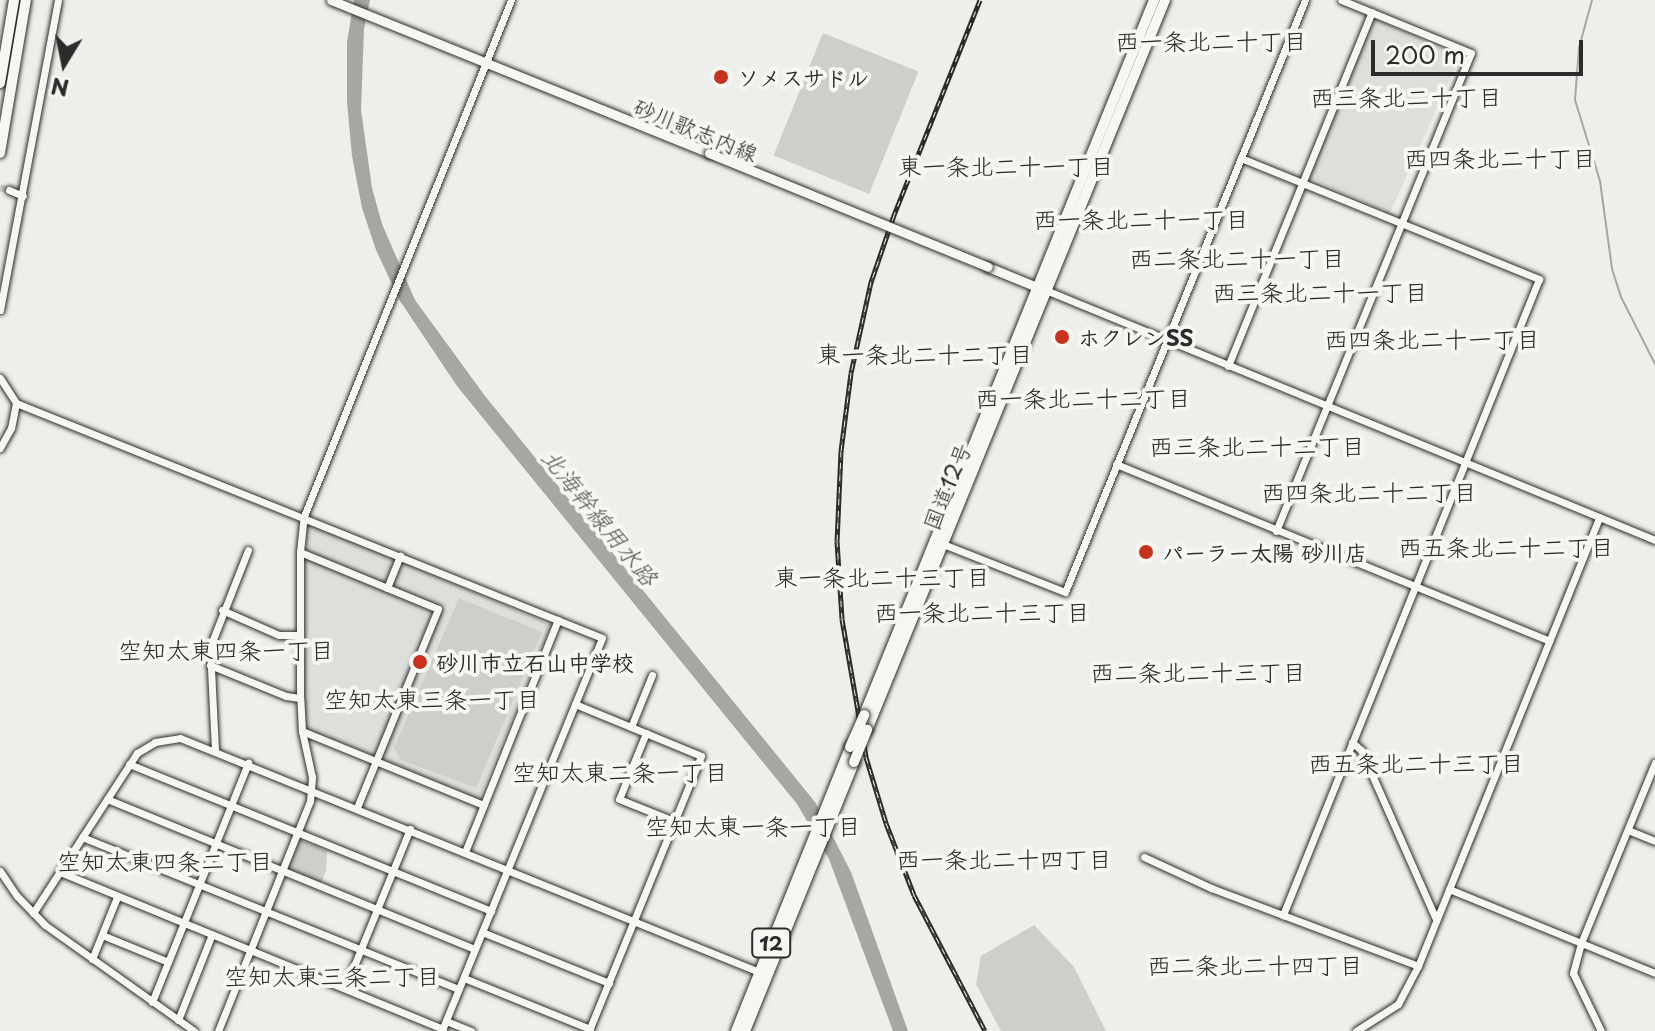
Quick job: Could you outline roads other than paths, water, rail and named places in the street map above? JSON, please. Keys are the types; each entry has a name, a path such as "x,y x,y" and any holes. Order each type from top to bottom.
{"highway":[{"path":"0,83 14,0"},
{"path":"0,153 26,0"},
{"name":"国道12号","path":"830,811 850,747 1154,0"},
{"name":"国道12号","path":"745,1031 764,974 830,811 854,762 1165,0"},
{"name":"国道12号","path":"736,1031 764,974"}],"main road":[{"name":"砂川歌志内線","path":"331,0 1048,291"}],"street":[{"path":"0,310 58,0"},
{"path":"218,1031 298,833 312,789 300,698 300,552 304,516 511,0"},
{"path":"943,544 1065,592 1305,0"},
{"path":"1276,531 1471,53 1341,0"},
{"path":"1228,366 1372,12"},
{"path":"1241,158 1539,279 1283,915"},
{"path":"9,190 23,196"},
{"path":"1048,291 1655,540"},
{"path":"0,378 12,391 16,403 11,428 0,448"},
{"path":"16,403 602,638 444,1027"},
{"path":"1116,464 1549,641"},
{"path":"1356,1031 1398,1004 1418,966 1599,517"},
{"path":"215,750 210,647 248,550"},
{"path":"300,552 438,609 357,807"},
{"path":"387,588 400,556"},
{"path":"222,610 279,635 300,635"},
{"path":"465,852 558,620"},
{"path":"210,665 286,696 300,698"},
{"path":"631,727 652,675"},
{"path":"464,978 590,1030 701,756 575,704"},
{"path":"302,731 483,805"},
{"path":"646,733 619,799 674,821"},
{"path":"33,913 129,764 145,747 167,739 192,741 764,974"},
{"path":"1352,742 1361,750 1436,919"},
{"path":"152,1002 248,763"},
{"path":"1601,1031 1573,973 1581,943 1655,763"},
{"path":"129,764 491,911"},
{"path":"107,799 475,949"},
{"path":"345,988 410,829"},
{"path":"1628,830 1655,841"},
{"path":"82,837 459,989"},
{"path":"1144,857 1283,915 1418,966"},
{"path":"0,871 33,913 194,1031"},
{"path":"60,872 444,1027 471,1031"},
{"path":"1449,889 1655,973"},
{"path":"92,959 117,897"},
{"path":"482,932 609,983"},
{"path":"178,1020 212,934"},
{"path":"102,935 168,962"}],"waterway":[{"path":"1592,0 1579,48 1575,100 1600,181 1612,269 1621,297 1655,364"}],"tunnel":[{"path":"0,187 9,190"}],"railway":[{"path":"980,0 894,215 871,282 851,373 841,451 837,541 842,619 866,757 886,823 914,895 985,1031"}],"place":[{"name":"ソメスサドル","path":"721,77"},
{"name":"ホクレンSS","path":"1062,337"},
{"name":"パーラー太陽 砂川店","path":"1146,552"},
{"name":"砂川市立石山中学校","path":"420,662"}],"district":[{"name":"西一条北二十丁目","path":"1211,41"},
{"name":"西三条北二十丁目","path":"1406,97"},
{"name":"西四条北二十丁目","path":"1500,158"},
{"name":"東一条北二十一丁目","path":"1006,166"},
{"name":"西一条北二十一丁目","path":"1141,219"},
{"name":"西二条北二十一丁目","path":"1237,258"},
{"name":"西三条北二十一丁目","path":"1320,292"},
{"name":"西四条北二十一丁目","path":"1432,339"},
{"name":"東一条北二十二丁目","path":"925,354"},
{"name":"西一条北二十二丁目","path":"1083,398"},
{"name":"西三条北二十二丁目","path":"1257,446"},
{"name":"西四条北二十二丁目","path":"1369,492"},
{"name":"西五条北二十二丁目","path":"1506,547"},
{"name":"東一条北二十三丁目","path":"882,577"},
{"name":"西一条北二十三丁目","path":"982,612"},
{"name":"空知太東四条一丁目","path":"226,650"},
{"name":"西二条北二十三丁目","path":"1198,672"},
{"name":"空知太東三条一丁目","path":"432,699"},
{"name":"西五条北二十三丁目","path":"1416,763"},
{"name":"空知太東二条一丁目","path":"620,772"},
{"name":"空知太東一条一丁目","path":"753,826"},
{"name":"西一条北二十四丁目","path":"1004,859"},
{"name":"空知太東四条二丁目","path":"165,861"},
{"name":"西二条北二十四丁目","path":"1255,965"},
{"name":"空知太東三条二丁目","path":"332,976"}],"water label":[{"name":"北海幹線用水路","path":"600,517"}]}
